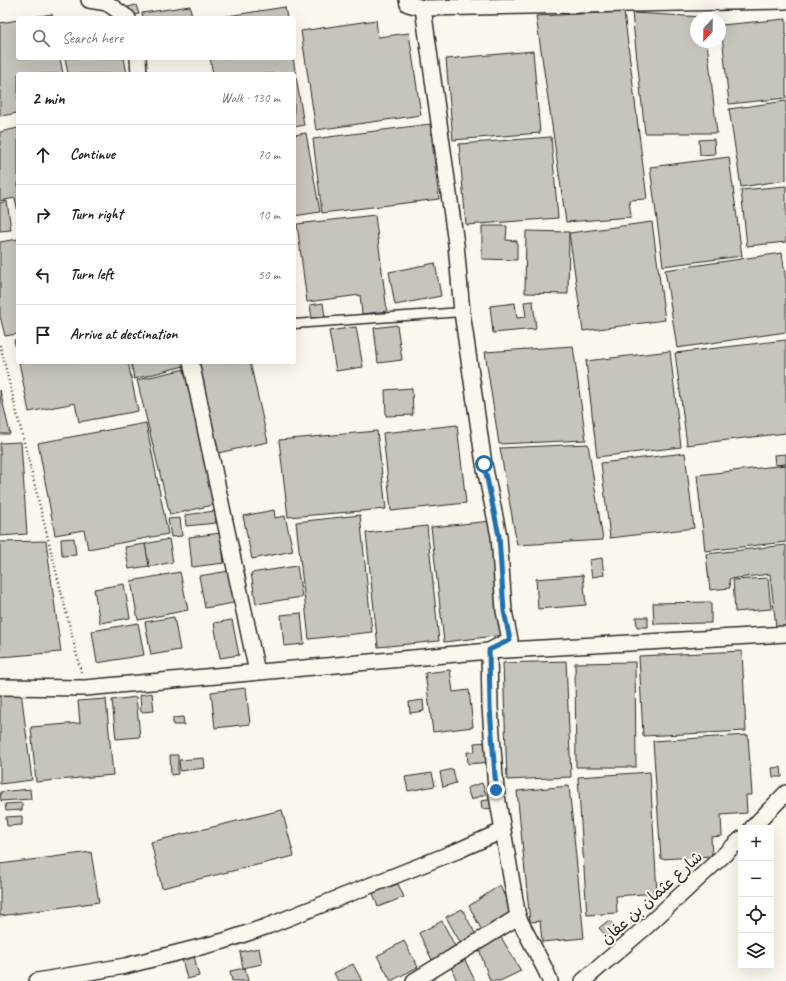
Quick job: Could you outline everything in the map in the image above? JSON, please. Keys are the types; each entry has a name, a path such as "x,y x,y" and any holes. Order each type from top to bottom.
{"street":[{"path":"89,0 107,3 125,16"},
{"path":"407,0 408,4 423,8 776,1"},
{"path":"423,8 456,244 462,312 484,464 499,536 504,611 510,640 489,650"},
{"path":"138,60 139,72"},
{"path":"191,364 257,672"},
{"path":"0,687 85,688 489,650 786,634"},
{"path":"489,650 490,708 496,790 502,831 518,917 550,981"},
{"path":"755,825 786,793"},
{"path":"37,981 125,966 224,941 275,923 457,852 502,831"},
{"name":"شارع عثمان بن عفان","path":"583,981 647,926 738,842"},
{"path":"414,981 518,917"}],"lane":[{"path":"296,324 462,312"}],"path":[{"path":"0,345 85,688"}],"building":[{"path":"136,5 139,14 131,16 128,7"},
{"path":"190,6 192,16 143,16 142,13"},
{"path":"285,7 287,16 228,16"},
{"path":"624,12 647,199 629,200 631,217 566,222 536,16"},
{"path":"632,13 690,16 690,48 708,48 717,133 645,133"},
{"path":"52,14 52,16 40,16"},
{"path":"786,19 786,98 729,104 723,48 726,48 726,25"},
{"path":"16,20 16,60 60,60 63,72 16,72 16,113 0,116 0,23"},
{"path":"376,20 378,37 409,33 421,115 316,130 301,31"},
{"path":"533,51 540,133 453,140 446,59"},
{"path":"65,60 124,60 127,72 68,72"},
{"path":"210,60 293,60 295,72 213,72"},
{"path":"296,76 304,125 296,127"},
{"path":"786,101 786,180 741,187 729,109"},
{"path":"430,124 439,199 322,213 313,139"},
{"path":"16,128 16,203 15,198 0,201 0,132"},
{"path":"306,133 320,212 296,216 296,135"},
{"path":"551,137 558,218 466,225 459,144"},
{"path":"714,139 715,154 700,155 699,140"},
{"path":"729,157 742,256 663,266 650,167"},
{"path":"786,186 786,242 747,246 741,190"},
{"path":"7,201 11,230 0,231 0,203"},
{"path":"375,215 387,311 362,314 360,295 307,302 297,224"},
{"path":"652,222 665,320 583,331 569,233"},
{"path":"482,226 507,226 506,240 517,241 517,260 482,259"},
{"path":"526,231 569,232 568,294 525,293"},
{"path":"16,239 16,334 5,336 0,316 0,242"},
{"path":"782,253 786,281 786,332 677,348 665,270"},
{"path":"435,263 441,296 395,305 389,272"},
{"path":"533,301 536,329 493,333 490,306 515,303 517,318 526,317 524,302"},
{"path":"323,303 325,317 312,319 310,305"},
{"path":"397,325 402,360 378,363 374,328"},
{"path":"356,327 363,367 336,371 329,331"},
{"path":"786,340 786,433 687,445 675,353"},
{"path":"573,346 586,440 499,444 485,352"},
{"path":"670,351 681,447 597,457 586,361"},
{"path":"19,364 128,364 138,411 79,422 75,403 29,412"},
{"path":"131,364 184,364 184,366 134,379"},
{"path":"197,364 250,364 268,442 218,453"},
{"path":"185,369 217,504 170,515 137,380"},
{"path":"412,388 413,415 386,416 385,390"},
{"path":"0,390 10,434 0,434"},
{"path":"146,423 168,534 88,549 84,530 55,535 38,443"},
{"path":"457,425 466,503 391,511 383,433"},
{"path":"377,431 386,509 288,517 279,440"},
{"path":"21,442 27,534 0,536 0,443"},
{"path":"588,444 603,540 517,545 500,448"},
{"path":"685,453 694,528 610,538 601,463"},
{"path":"786,454 786,464 775,465 774,455"},
{"path":"786,465 786,542 705,551 697,475"},
{"path":"274,510 275,518 285,516 293,551 252,559 243,516"},
{"path":"215,511 216,523 186,526 185,515"},
{"path":"360,515 372,632 309,639 296,522"},
{"path":"180,518 182,536 171,537 168,519"},
{"path":"492,521 504,635 444,642 431,527"},
{"path":"427,526 439,641 378,647 366,533"},
{"path":"221,533 224,563 192,567 189,537"},
{"path":"74,538 76,555 62,556 61,539"},
{"path":"169,539 173,562 149,567 145,544"},
{"path":"46,541 61,652 0,657 0,542"},
{"path":"145,544 149,566 129,569 125,547"},
{"path":"786,545 786,626 776,627 770,574 729,579 730,588 710,590 706,554"},
{"path":"602,558 604,575 592,577 589,560"},
{"path":"297,566 302,597 256,604 251,573"},
{"path":"229,571 234,603 205,608 199,576"},
{"path":"180,572 188,610 138,620 131,581"},
{"path":"583,575 586,605 538,609 536,579"},
{"path":"768,578 771,609 735,612 733,580"},
{"path":"124,584 130,618 100,623 94,589"},
{"path":"711,602 711,623 654,624 653,603"},
{"path":"301,613 304,644 284,646 281,615"},
{"path":"174,617 180,650 151,655 145,622"},
{"path":"636,617 648,617 648,627 637,627"},
{"path":"232,620 239,655 220,658 214,623"},
{"path":"138,623 144,655 97,663 92,631"},
{"path":"742,651 746,731 643,736 639,656"},
{"path":"566,661 571,777 507,780 503,663"},
{"path":"635,662 636,767 576,767 575,663"},
{"path":"450,670 453,692 469,690 473,727 433,732 425,673"},
{"path":"246,688 250,724 215,728 211,692"},
{"path":"21,691 32,780 0,784 0,694"},
{"path":"152,693 154,711 141,712 140,695"},
{"path":"136,697 140,737 116,739 112,700"},
{"path":"106,699 113,775 36,782 31,727 80,723 78,701"},
{"path":"423,700 424,711 410,713 409,702"},
{"path":"183,717 184,725 173,725 173,718"},
{"path":"748,735 752,795 746,795 747,813 721,815 722,836 711,837 712,856 661,859 653,741"},
{"path":"488,742 490,762 468,764 467,752 475,752 474,743"},
{"path":"170,755 178,755 178,774 171,775"},
{"path":"204,758 205,768 180,771 179,760"},
{"path":"781,767 782,777 773,777 772,768"},
{"path":"453,769 456,783 443,787 440,772"},
{"path":"650,772 657,893 616,896 617,913 587,915 578,777"},
{"path":"432,773 435,786 408,791 405,777"},
{"path":"482,783 486,794 471,800 467,788"},
{"path":"569,786 584,938 542,942 540,921 530,922 517,791"},
{"path":"30,789 31,799 1,801 0,792"},
{"path":"494,799 495,808 482,809 481,801"},
{"path":"22,803 22,810 6,811 5,804"},
{"path":"282,810 294,856 162,888 151,842"},
{"path":"22,816 22,825 7,826 6,817"},
{"path":"91,852 99,902 0,916 0,864"},
{"path":"398,884 404,897 378,907 373,893"},
{"path":"500,885 511,912 482,931 469,906"},
{"path":"462,909 476,935 461,944 446,917"},
{"path":"609,920 618,930 609,939 599,928"},
{"path":"442,921 457,950 433,962 419,933"},
{"path":"501,937 521,971 500,981 490,981 479,949"},
{"path":"404,941 418,967 391,981 377,956"},
{"path":"259,948 262,964 243,968 240,952"},
{"path":"194,956 199,976 187,979 182,959"},
{"path":"465,960 475,981 457,981 451,967"},
{"path":"353,964 362,981 338,981 334,973"},
{"path":"245,968 248,981 232,981 230,971"}],"route":[{"path":"484,464 499,536 504,611 510,640 489,650 490,708 496,790"}]}
